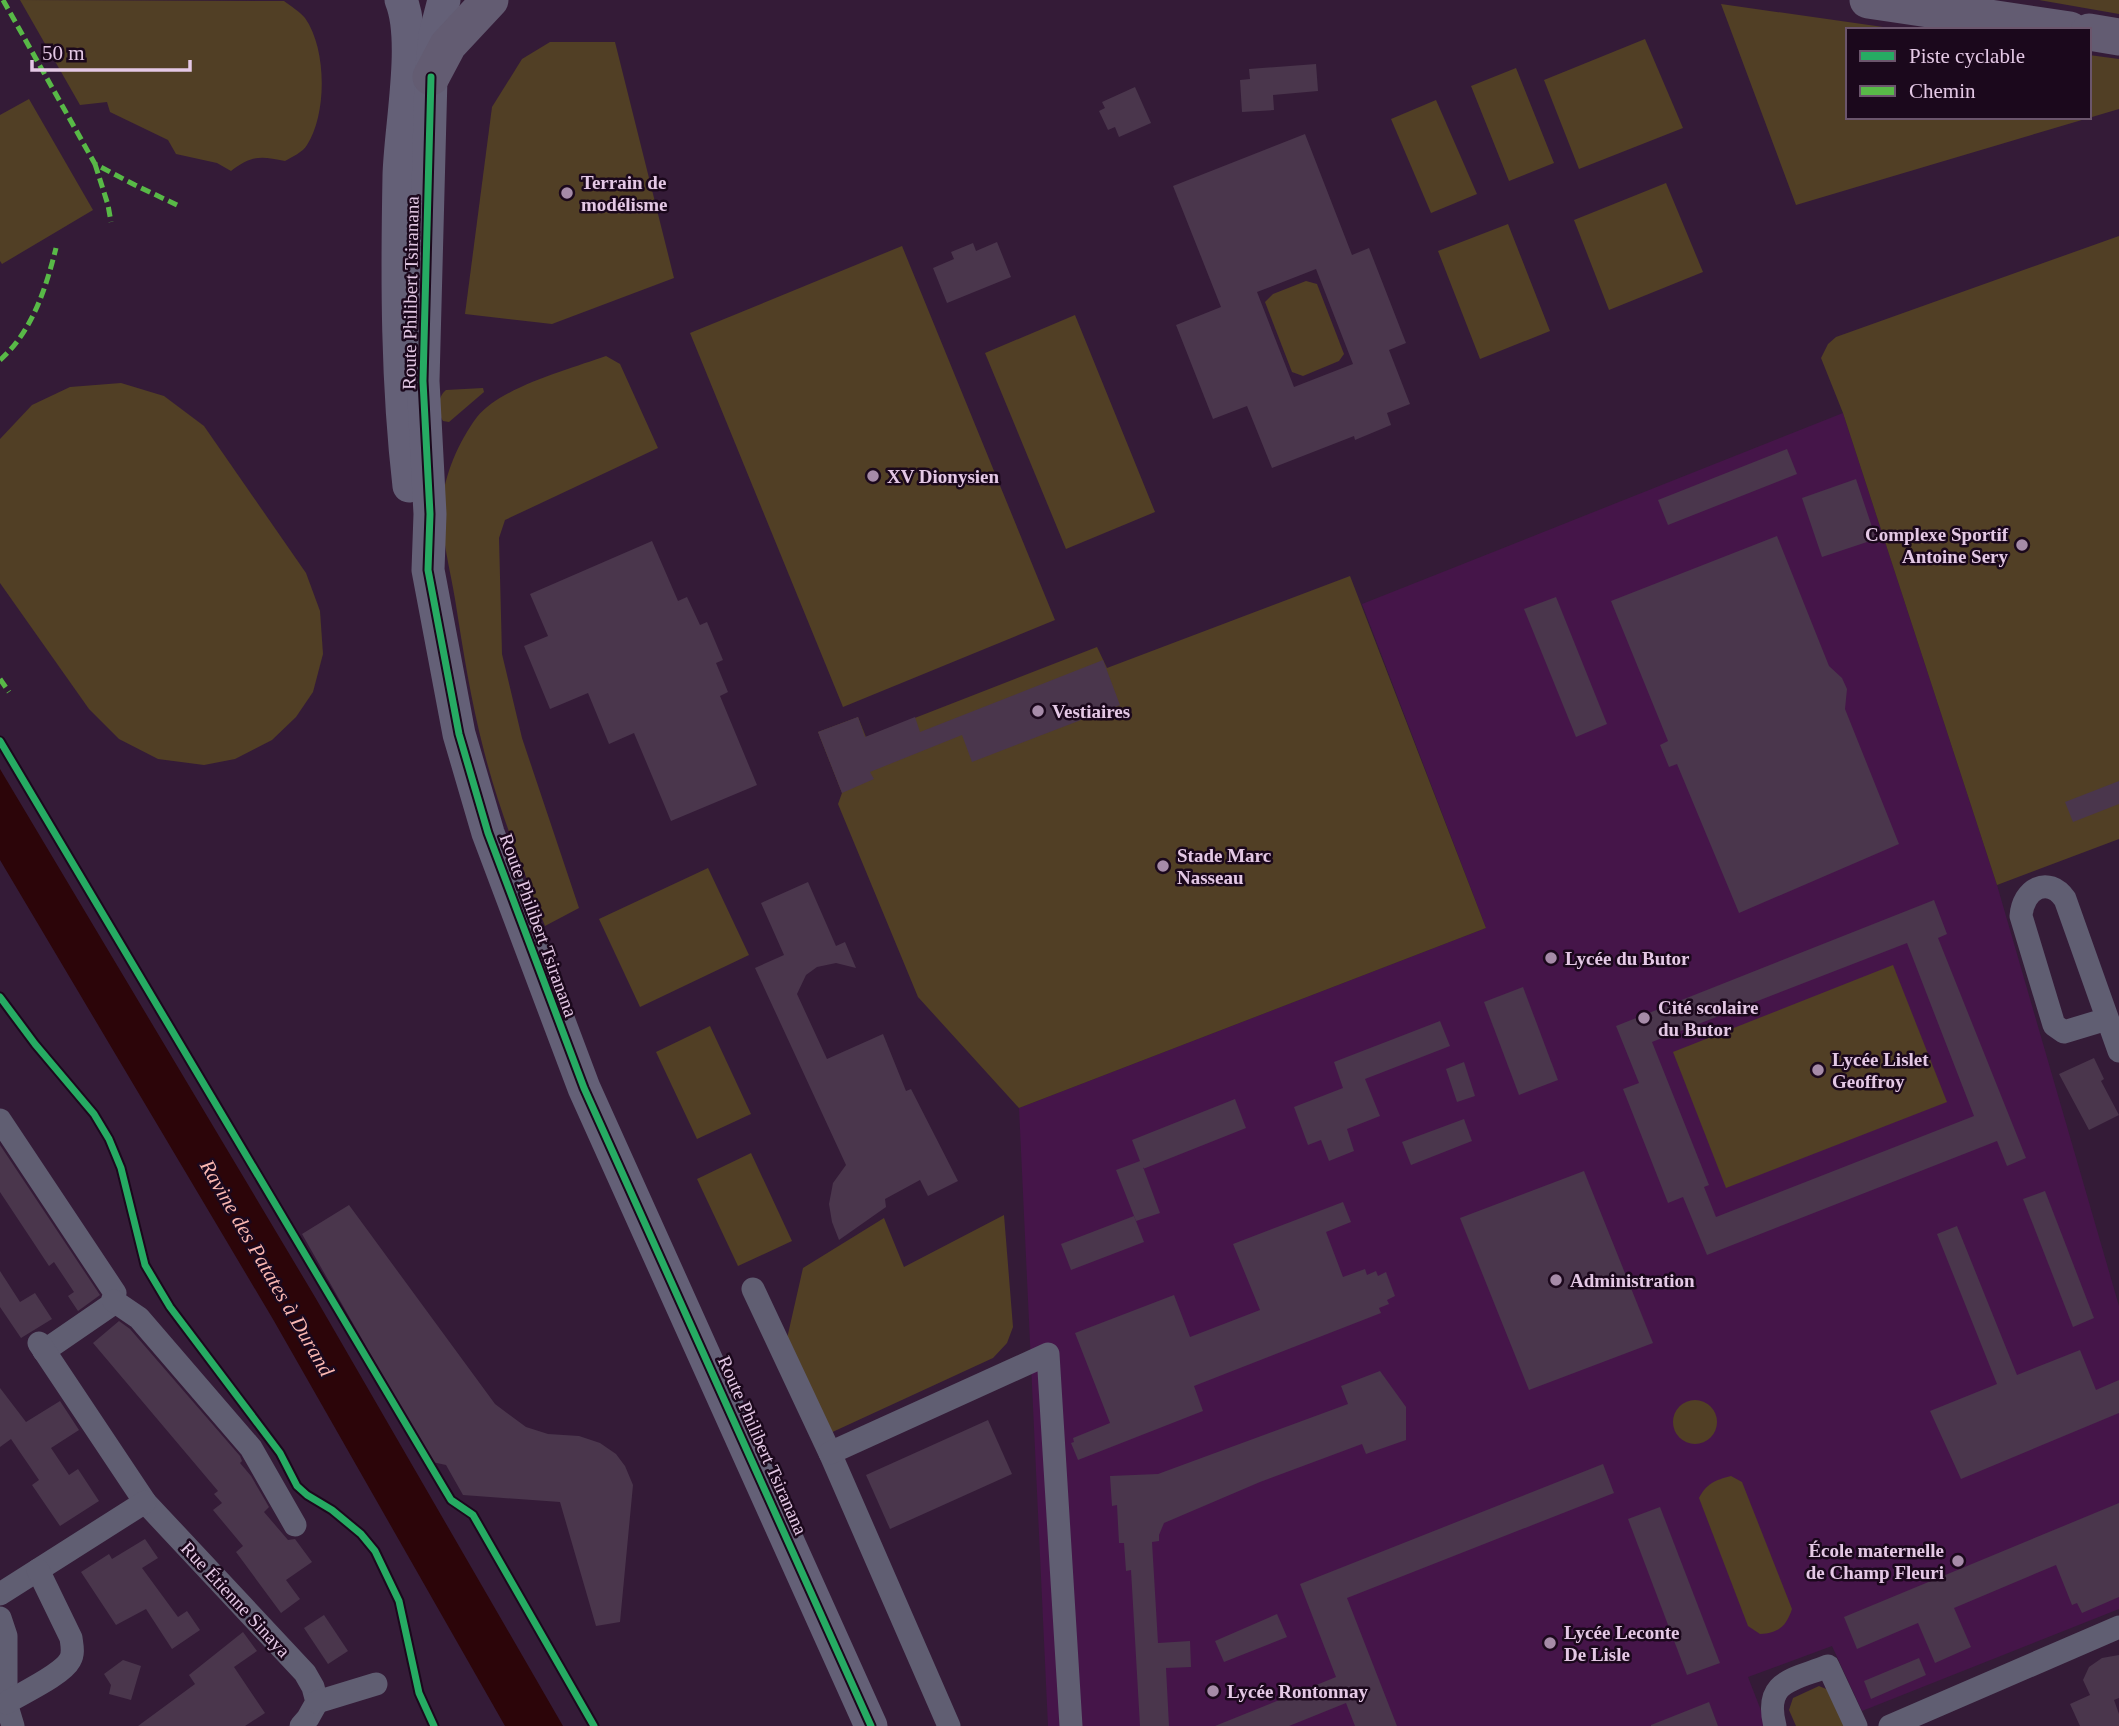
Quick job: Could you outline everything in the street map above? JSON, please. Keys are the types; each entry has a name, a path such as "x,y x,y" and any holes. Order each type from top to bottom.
{"main road":[{"name":"Route Philibert Tsiranana","path":"401,0 407,29 407,70 399,172 397,340 400,394 414,534 428,570 459,733 488,833 523,932 584,1088 871,1726"},
{"name":"Route Philibert Tsiranana","path":"428,570 430,514 423,381 431,77 435,35 444,0"},
{"path":"431,77 448,45 490,0"},
{"path":"1868,0 2057,28"},
{"path":"2091,32 2119,37"}],"street":[{"path":"2108,1019 2064,1032 2054,1025 2021,916 2022,903 2027,894 2038,889 2052,888 2060,892 2065,899 2108,1019 2119,1051"},
{"path":"0,1120 115,1293 114,1301 139,1318 251,1448 295,1525"},
{"path":"753,1289 830,1453 949,1726"},
{"name":"Rue Étienne Sinaya","path":"114,1301 41,1347 145,1502 304,1673 313,1687 317,1702"},
{"path":"830,1453 1048,1354 1071,1726"},
{"path":"0,1594 145,1502"},
{"path":"6,1703 63,1668 71,1659 71,1638 38,1570"},
{"path":"0,1618 6,1636 6,1703 13,1726"},
{"path":"1890,1726 2119,1627"},
{"path":"1775,1726 1770,1709 1773,1696 1781,1685 1828,1666 1856,1726"},
{"path":"301,1726 317,1702 376,1684"}],"shaded area":[{"path":"20,0 284,1 305,18 312,31 321,64 321,99 314,132 305,148 285,161 256,158 231,171 217,163 176,154 168,140 110,112 107,102 80,105"},
{"path":"2039,0 2119,0 2119,14"},
{"path":"1721,4 1890,28 1846,28 1846,119 2085,119 1796,205"},
{"path":"1645,39 1683,128 1579,169 1544,80"},
{"name":"Terrain de modélisme","path":"550,42 615,42 674,278 552,324 465,314 492,107 522,59"},
{"path":"2091,55 2119,59 2119,109 2091,117"},
{"path":"1516,68 1554,163 1509,181 1471,86"},
{"path":"29,99 93,210 2,264 0,115"},
{"path":"1436,100 1477,194 1431,213 1391,119"},
{"path":"1666,183 1703,272 1609,310 1574,220"},
{"path":"1508,224 1550,331 1480,359 1438,251"},
{"path":"2119,236 2119,839 1997,885 1843,413 1821,358 1828,344 1836,337"},
{"name":"XV Dionysien","path":"902,246 1055,620 843,707 690,333"},
{"path":"1306,281 1317,284 1344,354 1339,361 1303,376 1292,372 1265,302 1273,294"},
{"path":"1075,315 1155,512 1066,549 985,353"},
{"path":"606,356 620,364 658,448 505,520 499,538 502,654 522,738 579,908 545,926 504,818 479,732 446,552 443,494 449,470 464,437 488,406 537,380"},
{"path":"121,383 164,396 204,426 306,573 320,611 323,654 313,692 296,717 272,740 235,759 204,765 158,759 119,739 89,709 0,583 0,439 32,405 70,387"},
{"path":"483,388 484,392 449,422 443,421 439,405 446,390"},
{"name":"Cité scolaire du Butor","path":"1843,413 1997,885 2119,1306 2119,1609 1862,1711 1832,1646 1748,1677 1767,1726 1048,1726 1019,1108 1486,928 1362,604"},
{"name":"Stade Marc Nasseau","path":"1350,576 1486,928 1019,1108 918,997 838,804 842,793 818,732 858,717 866,737 1097,647 1107,668"},
{"path":"708,868 749,955 640,1007 599,919"},
{"path":"1893,965 1947,1102 1726,1188 1673,1052"},
{"path":"710,1026 751,1114 697,1139 656,1052"},
{"path":"751,1153 792,1241 738,1266 697,1179"},
{"path":"1004,1215 1013,1327 1007,1343 993,1358 826,1435 786,1343 803,1268 884,1218 904,1267"},
{"path":"1695,1400 1711,1406 1717,1422 1711,1438 1695,1444 1679,1438 1673,1422 1679,1406"},
{"path":"1731,1476 1742,1482 1792,1609 1784,1625 1772,1632 1760,1634 1748,1626 1699,1498 1712,1483"},
{"path":"1819,1686 1831,1691 1845,1726 1796,1726 1789,1710 1793,1698"}],"water":[{"name":"Ravine des Patates à Durand","path":"0,769 315,1297 563,1726 505,1726 274,1321 0,860"}],"building":[{"path":"1316,64 1318,91 1273,95 1274,110 1242,112 1240,80 1250,79 1249,69"},
{"path":"1135,87 1151,123 1119,137 1115,127 1108,130 1099,111 1105,108 1102,102"},
{"path":"1305,134 1352,255 1369,248 1406,343 1389,350 1410,404 1387,413 1391,425 1355,440 1354,436 1272,468 1247,406 1213,419 1176,325 1221,307 1173,186","holes":["1316,269 1353,364 1294,387 1257,292"]},
{"path":"997,242 1011,277 947,303 933,268 954,259 951,252 973,243 976,251"},
{"path":"1787,449 1797,474 1668,525 1658,500"},
{"path":"1856,479 1876,539 1822,557 1802,498"},
{"path":"1777,536 1829,666 1842,678 1847,689 1845,709 1899,844 1739,913 1677,764 1669,767 1660,745 1668,741 1611,601"},
{"path":"652,541 678,601 687,597 700,625 707,622 723,660 716,663 728,692 720,696 757,785 671,821 634,733 609,744 588,693 550,709 524,646 548,636 530,594"},
{"path":"1556,597 1607,724 1576,737 1524,609"},
{"path":"1103,660 1120,705 972,762 962,735 870,772 874,779 842,793 818,732 858,717 865,737 915,717 920,732"},
{"path":"2119,781 2119,804 2073,822 2065,802"},
{"path":"808,882 836,946 845,942 856,968 836,963 817,967 806,975 797,994 827,1059 883,1034 906,1091 911,1089 958,1181 928,1196 920,1180 885,1199 886,1207 839,1240 829,1204 833,1183 846,1165 755,968 784,955 761,903"},
{"path":"1934,900 1947,934 1938,938 2026,1158 2007,1166 1997,1141 1707,1255 1683,1197 1668,1203 1623,1089 1639,1083 1616,1026","holes":["1907,943 1974,1116 1716,1217 1704,1187 1709,1185 1652,1042"]},
{"path":"1523,987 1558,1080 1519,1095 1484,1002"},
{"path":"1440,1021 1450,1046 1365,1079 1380,1116 1347,1129 1354,1151 1329,1161 1321,1140 1308,1145 1294,1107 1343,1088 1334,1062"},
{"path":"2094,1058 2104,1079 2101,1081 2119,1115 2089,1130 2059,1074"},
{"path":"1464,1062 1475,1096 1457,1102 1446,1069"},
{"path":"1235,1099 1246,1128 1144,1169 1160,1213 1136,1221 1116,1170 1140,1161 1132,1140"},
{"path":"1464,1119 1472,1141 1411,1165 1402,1142"},
{"path":"0,1145 100,1295 78,1311 68,1296 74,1292 54,1262 49,1266 0,1192"},
{"name":"Administration","path":"1584,1171 1653,1343 1529,1390 1460,1218"},
{"path":"2045,1191 2094,1318 2073,1327 2023,1199"},
{"path":"1343,1202 1351,1222 1326,1232 1343,1277 1365,1269 1367,1275 1376,1271 1378,1276 1386,1272 1395,1296 1387,1300 1389,1304 1379,1308 1381,1313 1194,1386 1203,1411 1078,1460 1071,1443 1074,1442 1073,1438 1110,1423 1075,1333 1174,1295 1190,1337 1260,1310 1233,1244"},
{"path":"349,1205 495,1404 526,1427 548,1434 579,1436 600,1443 616,1454 625,1466 633,1485 620,1622 596,1626 560,1502 463,1495 446,1465 432,1462 302,1234"},
{"path":"1134,1216 1144,1242 1071,1270 1061,1244"},
{"path":"1957,1226 2017,1375 2080,1350 2096,1390 2119,1380 2119,1413 1961,1479 1930,1411 1997,1384 1937,1234"},
{"path":"0,1271 20,1302 35,1293 52,1319 21,1338 0,1307"},
{"path":"119,1321 130,1329 240,1456 240,1463 269,1507 264,1512 288,1540 295,1539 312,1562 286,1580 300,1599 281,1613 236,1552 243,1546 213,1510 222,1503 214,1494 218,1491 93,1343"},
{"path":"1380,1371 1406,1407 1406,1440 1366,1454 1362,1444 1260,1482 1164,1523 1159,1541 1152,1542 1158,1643 1190,1641 1191,1667 1166,1668 1169,1726 1140,1726 1131,1570 1126,1571 1124,1543 1119,1543 1117,1505 1112,1506 1110,1476 1158,1474 1348,1404 1341,1386"},
{"path":"0,1388 26,1422 60,1401 79,1430 51,1448 69,1475 78,1469 99,1501 60,1526 32,1485 39,1480 11,1439 0,1447"},
{"path":"988,1420 1012,1474 890,1529 866,1475"},
{"path":"1603,1464 1614,1493 1347,1598 1397,1726 1355,1726 1346,1703 1289,1726 1215,1726 1336,1677 1300,1584"},
{"path":"2119,1503 2119,1597 2082,1613 2077,1603 2072,1605 2056,1565 1954,1608 1971,1647 1935,1663 1918,1623 1857,1649 1844,1617"},
{"path":"1660,1507 1720,1663 1687,1675 1628,1519"},
{"path":"145,1539 158,1558 142,1568 178,1617 187,1611 200,1630 172,1649 146,1609 116,1625 81,1572 109,1554 112,1559"},
{"path":"1277,1614 1287,1637 1224,1662 1215,1641"},
{"path":"324,1615 348,1651 328,1664 304,1628"},
{"path":"243,1632 257,1651 234,1667 265,1713 245,1726 138,1726 195,1684 189,1675"},
{"path":"2119,1655 2119,1698 2114,1700 2119,1714 2119,1726 2080,1726 2070,1704 2090,1695 2083,1680 2089,1667 2102,1658"},
{"path":"1919,1658 1926,1675 1871,1699 1864,1681"},
{"path":"123,1660 141,1666 131,1700 109,1694 111,1685 104,1674"},
{"path":"1709,1702 1718,1726 1651,1726 1651,1725"}],"marked path":[{"path":"3,0 95,164 177,205"},
{"path":"95,164 111,222"},
{"path":"0,360 29,323 48,278 56,248"},
{"path":"0,679 9,692"}],"cycle path":[{"path":"431,77 423,381 430,514 428,570 459,734 488,833 584,1088 871,1726"},
{"path":"0,741 451,1500 473,1515 594,1726"},
{"path":"0,997 35,1044 94,1114 109,1139 121,1168 145,1265 170,1307 280,1453 297,1486 361,1534 375,1551 399,1601 419,1693 434,1726"}],"place":[{"name":"Terrain de modélisme","path":"567,193"},
{"name":"XV Dionysien","path":"873,476"},
{"name":"Complexe Sportif Antoine Sery","path":"2022,545"},
{"name":"Vestiaires","path":"1038,711"},
{"name":"Stade Marc Nasseau","path":"1163,866"},
{"name":"Lycée du Butor","path":"1551,958"},
{"name":"Cité scolaire du Butor","path":"1644,1018"},
{"name":"Lycée Lislet Geoffroy","path":"1818,1070"},
{"name":"Administration","path":"1556,1280"},
{"name":"École maternelle de Champ Fleuri","path":"1958,1561"},
{"name":"Lycée Leconte De Lisle","path":"1550,1643"},
{"name":"Lycée Rontonnay","path":"1213,1691"}]}
